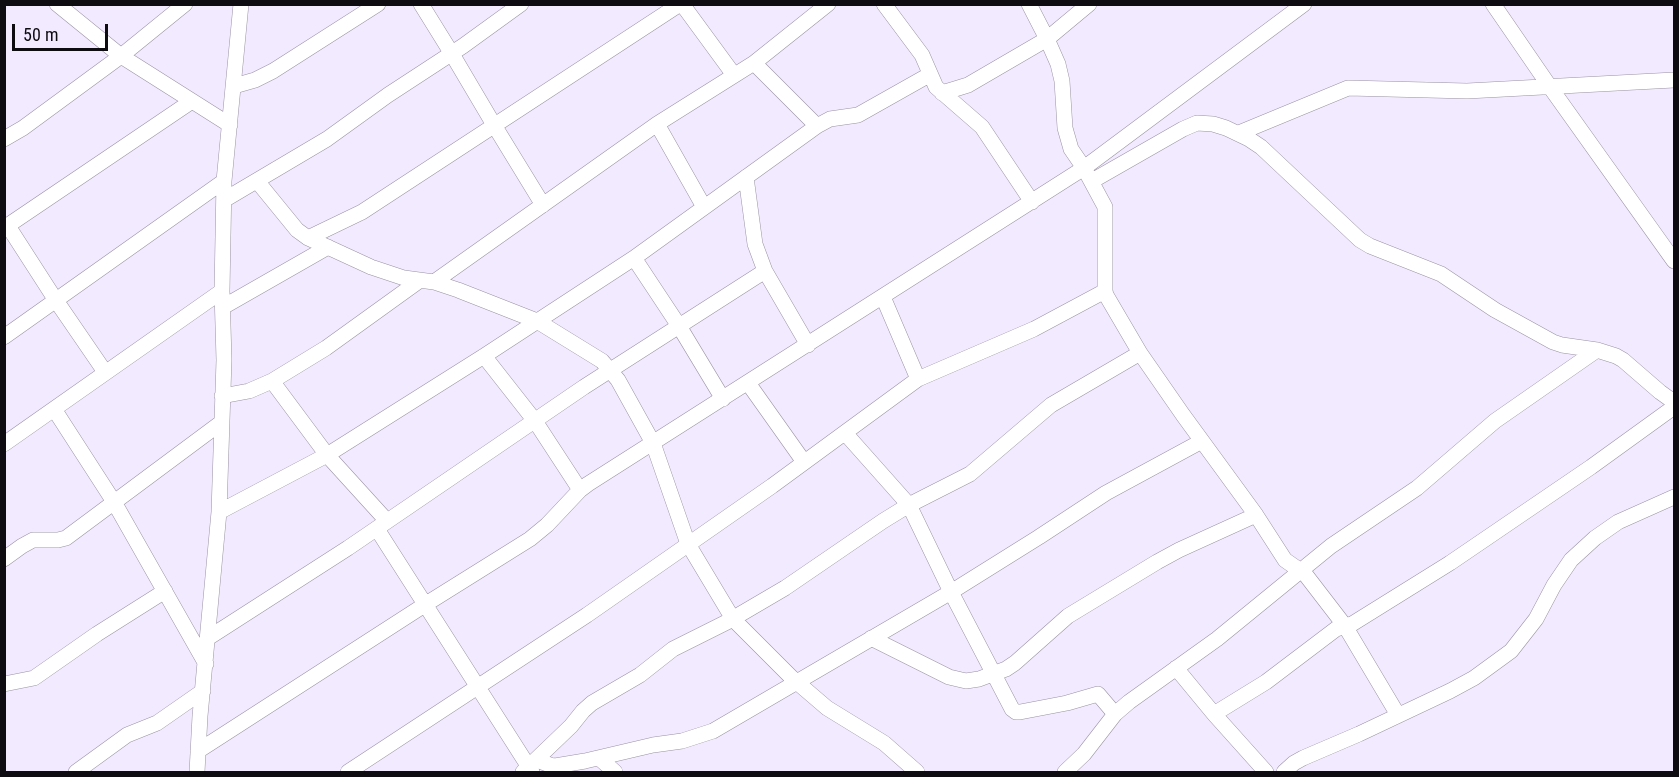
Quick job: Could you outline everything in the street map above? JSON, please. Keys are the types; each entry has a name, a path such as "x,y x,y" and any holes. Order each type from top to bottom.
{"street":[{"path":"4,139 23,128 121,56 185,4"},
{"path":"197,772 219,512 224,360 222,291 224,181 241,4"},
{"path":"234,86 255,80 273,71 378,4"},
{"path":"421,4 543,205"},
{"path":"224,200 327,139 521,4"},
{"path":"308,238 362,212 681,4 734,75"},
{"path":"222,396 249,391 272,381 326,348 543,205 657,124 754,63 828,4"},
{"path":"884,4 922,55 933,83 982,127 1032,202"},
{"path":"1029,4 1058,64 1068,141 1105,207 1105,291 1140,353 1256,515 1285,560 1305,574 1345,626 1398,716"},
{"path":"942,93 968,85 1047,39 1089,4"},
{"path":"1088,175 1304,4"},
{"path":"1493,4 1674,261"},
{"path":"61,6 121,56 230,125"},
{"path":"754,63 817,126"},
{"path":"219,512 327,455 484,356 634,258 817,126 830,119 858,115 929,75"},
{"path":"1239,133 1348,88 1467,91 1674,80"},
{"path":"105,372 6,227 192,101"},
{"path":"198,750 530,539 547,525 580,490 1032,202 1197,123 1213,124 1239,133 1261,147 1360,240 1370,246 1441,273 1495,310 1553,342 1616,356 1674,402"},
{"path":"657,124 705,207"},
{"path":"746,177 755,244 765,271 808,345"},
{"path":"4,337 224,181"},
{"path":"257,182 297,230 308,238 371,267 473,295 537,321 597,358 618,380 653,443 688,544 733,619 796,682 838,716 884,743 917,772"},
{"path":"223,307 328,247"},
{"path":"634,258 723,399"},
{"path":"208,638 382,525 610,370 765,271"},
{"path":"4,444 222,291"},
{"path":"348,772 577,621 918,380 1034,329 1105,291"},
{"path":"883,297 918,380"},
{"path":"1065,772 1084,754 1115,714 1216,639 1330,546 1417,489 1495,421 1597,350"},
{"path":"530,768 592,703 640,675 673,649 733,619 785,588 871,528 909,505 970,474 1051,405 1140,353"},
{"path":"484,356 535,421 580,490"},
{"path":"272,381 382,525 426,604 530,768"},
{"path":"748,383 804,462"},
{"path":"1214,714 1266,682 1336,629 1352,624 1450,563 1591,467 1674,407"},
{"path":"54,409 114,502 206,664"},
{"path":"4,559 33,540 66,538 222,422"},
{"path":"845,433 909,505 993,674 1008,703 1016,712 1067,703 1098,694 1115,714"},
{"path":"530,768 599,758 707,734 951,592 1106,493 1202,441"},
{"path":"1284,772 1303,758 1398,716 1474,678 1521,641 1571,560 1595,538 1618,522 1674,497"},
{"path":"871,638 949,677 973,681 1015,663 1068,616 1144,570 1179,550 1256,515"},
{"path":"4,684 34,678 165,591"},
{"path":"1176,668 1266,772"},
{"path":"76,772 127,735 157,723 203,691"},
{"path":"599,758 615,772"}]}
